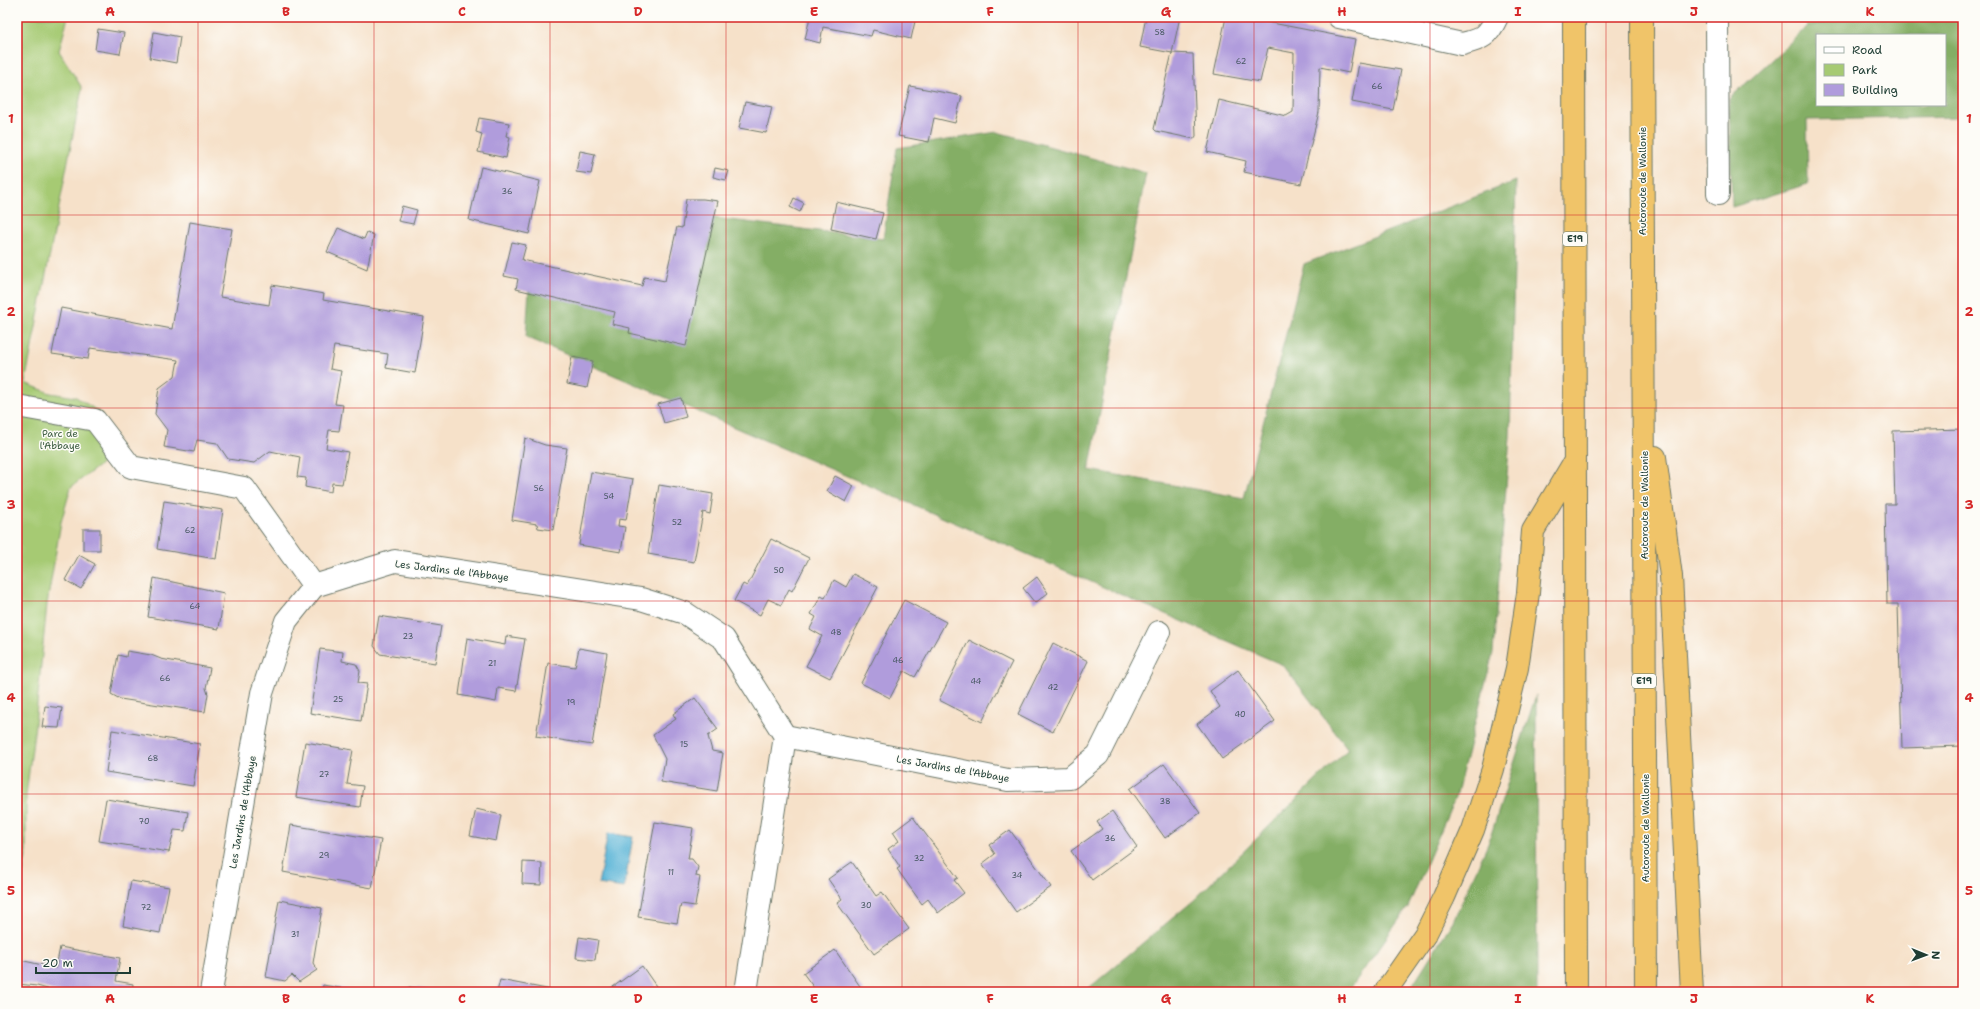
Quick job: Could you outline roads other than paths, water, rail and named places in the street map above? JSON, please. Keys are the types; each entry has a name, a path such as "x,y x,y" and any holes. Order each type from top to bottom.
{"highway":[{"name":"E19","path":"1574,17 1576,992"},
{"name":"Autoroute de Wallonie","path":"1642,17 1646,992"},
{"path":"1643,370 1671,576 1692,992"},
{"path":"1385,992 1426,933 1444,897 1473,830 1493,769 1517,668 1528,593 1533,531 1575,461"}],"street":[{"path":"1339,17 1462,44 1479,40 1490,31 1497,17"},
{"path":"1717,17 1718,194"},
{"path":"17,406 95,420 131,467 244,488 314,586"},
{"name":"Les Jardins de l'Abbaye","path":"211,992 262,693 286,621 314,586 395,561 514,578 649,601 685,613 724,639 785,736 1008,780 1070,778 1098,755 1159,632"},
{"path":"746,992 785,736"}],"water":[{"path":"608,833 633,837 624,888 598,884"}],"park label":[{"name":"Parc de l'Abbaye","path":"60,438"}]}
